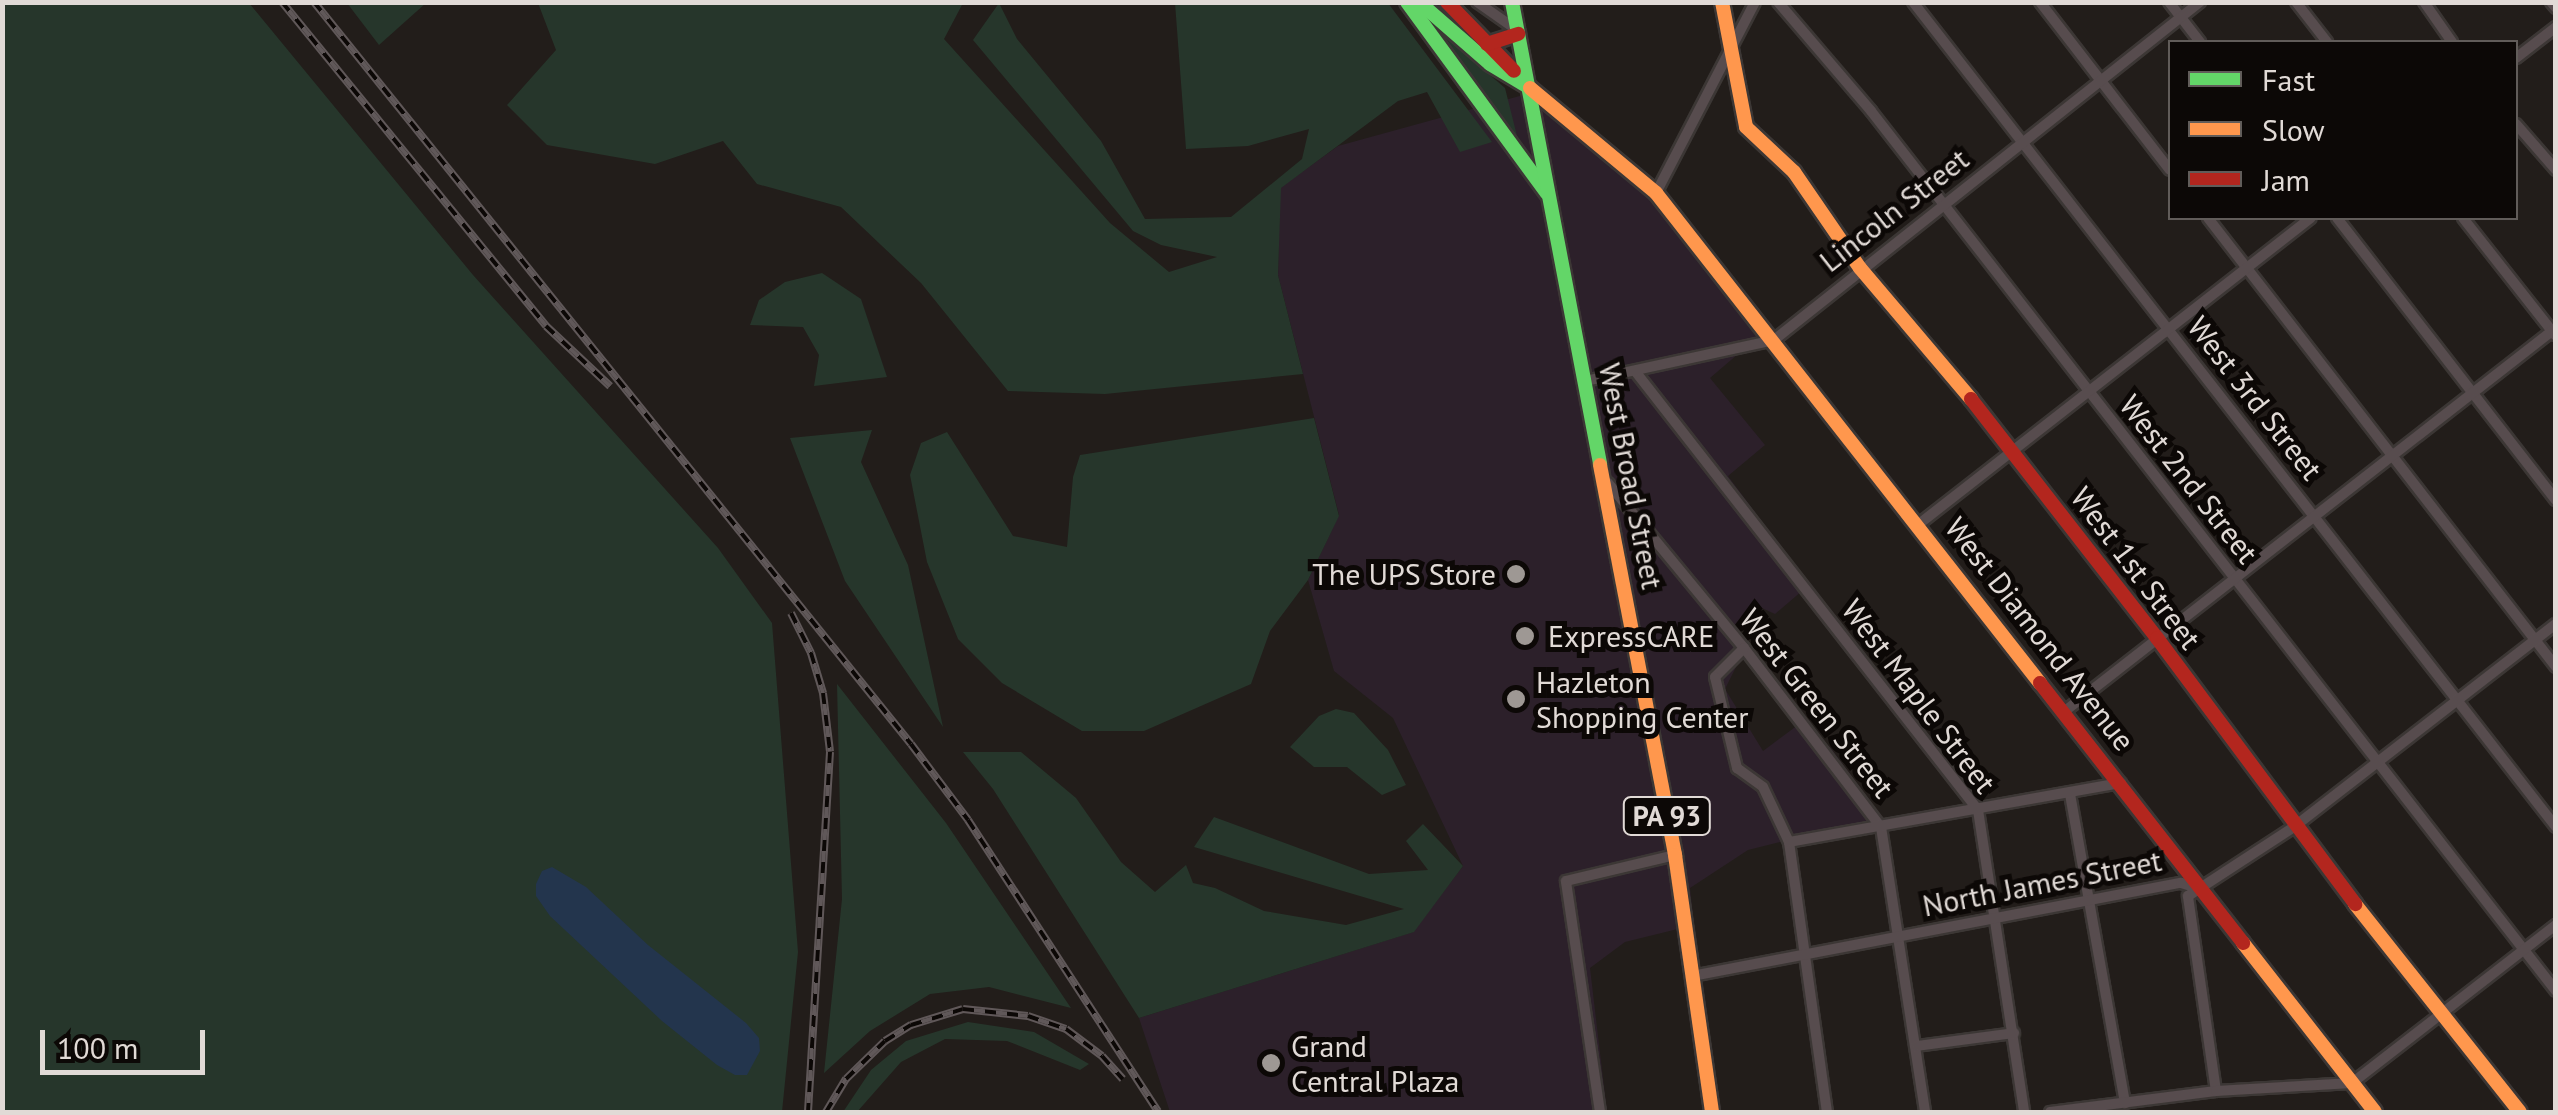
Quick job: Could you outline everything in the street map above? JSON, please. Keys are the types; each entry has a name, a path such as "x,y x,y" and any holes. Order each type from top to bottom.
{"main road":[{"path":"1408,2 1548,194"},
{"path":"1419,2 1490,64 1530,88"},
{"path":"1447,2 1530,88"},
{"name":"West 1st Street","path":"1722,2 1746,127 1794,172 1860,268 2012,451 2158,638 2294,827 2520,1112"},
{"name":"PA 93","path":"1515,4 1530,88"},
{"path":"1487,44 1517,32"},
{"name":"West Broad Street","path":"1530,88 1675,855 1712,1112"},
{"name":"West Diamond Avenue","path":"1530,88 1656,194 1919,524 2375,1112"}],"street":[{"path":"1476,2 1517,32"},
{"path":"1656,194 1755,2"},
{"name":"West 2nd Street","path":"1778,2 2089,391 2556,992"},
{"name":"West 3rd Street","path":"1913,2 2556,826"},
{"path":"2040,2 2168,167"},
{"path":"2169,2 2198,40"},
{"name":"Lincoln Street","path":"1585,381 1774,340 2200,2"},
{"path":"2296,2 2325,40"},
{"path":"2424,2 2451,40"},
{"path":"2551,2 2556,8"},
{"path":"1491,16 1515,4"},
{"path":"2518,56 2556,27"},
{"path":"2518,126 2556,170"},
{"path":"2210,220 2556,666"},
{"path":"1919,524 2308,220"},
{"path":"2338,220 2556,500"},
{"path":"2065,711 2554,332 2465,220"},
{"name":"West Maple Street","path":"1635,371 1978,810 2024,1112"},
{"name":"West Green Street","path":"1605,480 1744,648 1882,827 1925,1112"},
{"name":"North James Street","path":"1692,976 2181,883 2202,890 2294,827 2556,624"},
{"path":"1744,648 1715,677 1737,768 1763,787 1789,842 1827,1112"},
{"path":"1789,842 2121,783"},
{"path":"2070,794 2126,1103"},
{"path":"1600,1112 1566,880 1675,855"},
{"path":"2202,890 2188,896 2216,1091"},
{"path":"2050,1112 2216,1091 2352,1082 2556,925"},
{"path":"1917,1046 2014,1032"}],"shaded area":[{"path":"1545,89 1772,325 1710,378 1765,445 1728,476 1809,585 1775,614 1753,604 1732,628 1737,665 1725,689 1763,751 1798,725 1830,747 1882,817 1748,850 1690,888 1694,925 1625,942 1590,968 1607,1112 1170,1112 1139,1018 1413,932 1463,866 1393,718 1334,671 1308,580 1339,515 1278,275 1280,188 1338,146"}],"green space":[{"path":"2,3 249,3 473,275 718,548 772,623 798,952 782,1112 3,1112"},
{"path":"347,3 426,3 379,45"},
{"path":"538,3 963,3 944,39 1110,223 1169,272 1217,257 1161,245 1133,231 973,40 999,3 1017,39 1101,141 1145,219 1231,217 1302,159 1309,129 1248,146 1186,149 1175,3 1388,3 1492,142 1460,152 1427,92 1398,101 1281,188 1278,275 1303,374 1105,394 1008,391 921,283 841,207 757,184 723,141 655,164 547,145 507,105 556,50"},
{"path":"1438,30 1505,88 1518,140 1436,33"},
{"path":"822,273 861,299 887,377 814,386 819,355 803,327 750,325 759,300 785,282"},
{"path":"1314,418 1339,516 1308,580 1270,631 1251,684 1144,731 1082,731 1002,683 958,639 927,562 910,475 921,443 947,432 1013,536 1067,547 1073,477 1080,455"},
{"path":"872,430 861,462 908,565 943,727 845,581 790,438"},
{"path":"837,684 946,823 1071,1008 989,987 930,994 870,1031 824,1073 842,899"},
{"path":"1336,709 1354,713 1388,750 1406,785 1382,795 1347,767 1314,767 1290,747 1319,716"},
{"path":"963,752 1021,752 1076,798 1121,862 1155,892 1186,865 1193,883 1215,888 1264,911 1346,925 1404,909 1194,847 1214,817 1369,874 1428,870 1406,841 1423,824 1463,866 1414,932 1139,1018 993,789"},
{"path":"968,1022 1034,1032 1089,1064 1080,1070 1007,1041 945,1039 901,1062 857,1112 843,1112 871,1070 906,1041"}],"water":[{"path":"552,867 586,887 648,945 746,1023 759,1038 760,1051 747,1075 735,1075 717,1065 662,1021 550,916 536,896 536,884 542,871"}],"railway":[{"path":"282,2 546,326 610,386"},
{"path":"314,2 911,744 968,820 1158,1112"},
{"path":"791,613 811,653 823,693 830,752 808,1112"},
{"path":"826,1112 846,1079 885,1041 911,1025 963,1009 1028,1016 1066,1029 1102,1056 1123,1079"}],"traffic: fast":[{"path":"1407,2 1547,193"},
{"path":"1419,2 1490,64 1530,88"},
{"path":"1512,2 1600,465"}],"traffic: slow":[{"path":"1722,2 1746,127 1794,172 1860,268 1971,399"},
{"path":"1530,88 1656,193 2040,683"},
{"path":"1600,465 1675,855 1712,1112"},
{"path":"2355,904 2520,1112"},
{"path":"2243,943 2375,1112"}],"traffic: jam":[{"path":"1447,2 1514,71"},
{"path":"1487,44 1518,34"},
{"path":"1971,399 2157,638 2355,904"},
{"path":"2040,683 2243,943"}],"place":[{"name":"The UPS Store","path":"1516,574"},
{"name":"ExpressCARE","path":"1525,636"},
{"name":"Hazleton Shopping Center","path":"1516,699"},
{"name":"Grand Central Plaza","path":"1271,1063"}]}
